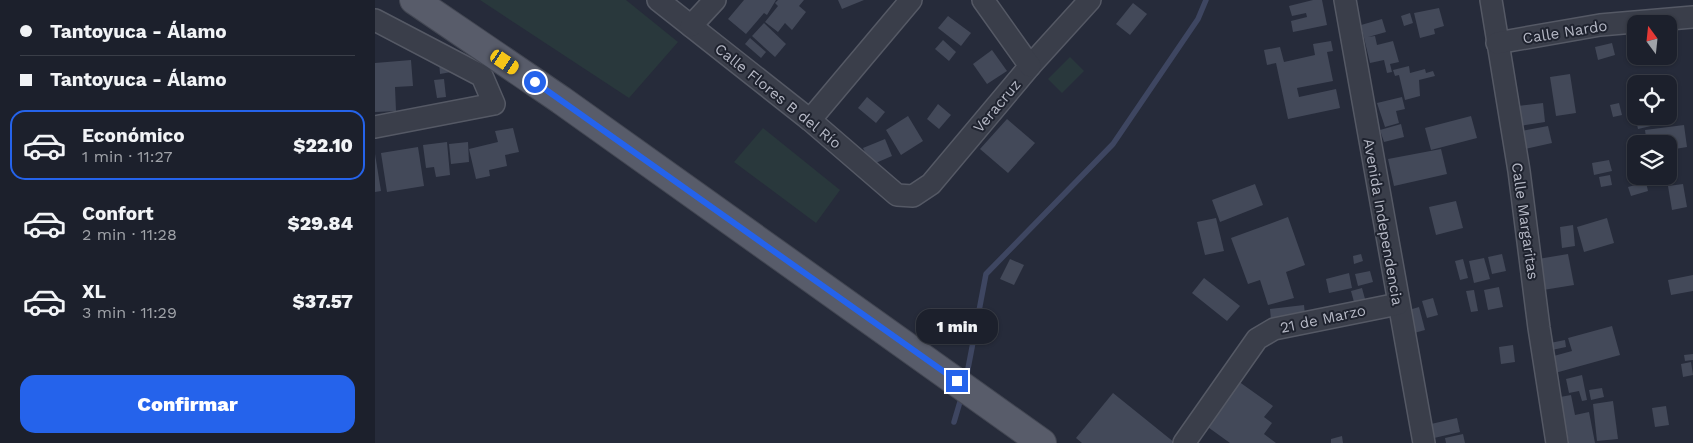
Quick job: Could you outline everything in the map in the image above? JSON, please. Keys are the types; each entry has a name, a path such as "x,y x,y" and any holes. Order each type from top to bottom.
{"main road":[{"path":"415,0 561,100 986,401 1042,443"}],"street":[{"name":"Calle Flores B del Río","path":"658,0 810,120 897,195"},
{"path":"691,26 715,0"},
{"path":"810,120 911,0"},
{"path":"983,0 1030,66"},
{"name":"Veracruz","path":"897,195 913,196 931,184 1030,66 1090,0"},
{"name":"Avenida Independencia","path":"1345,0 1424,443"},
{"name":"Calle Margaritas","path":"1491,0 1519,171 1539,328 1557,443"},
{"name":"Calle Nardo","path":"1497,43 1600,25 1693,17"},
{"path":"375,20 482,76 494,104 375,127"},
{"name":"21 de Marzo","path":"1184,443 1257,339 1274,329 1398,304"}],"shaded area":[{"path":"480,0 626,0 678,42 629,98"},
{"path":"1070,57 1084,71 1062,93 1048,79"},
{"path":"763,128 840,190 816,223 734,162"}],"building":[{"path":"744,0 776,0 767,15 764,13 746,34 728,19"},
{"path":"778,0 804,0 799,6 806,12 792,30 785,23 778,32 765,22 778,6 775,3"},
{"path":"838,0 864,0 842,9"},
{"path":"1313,0 1322,0 1327,25 1293,32 1291,21 1307,17 1306,13 1292,16 1289,6"},
{"path":"1133,3 1147,14 1130,35 1116,24"},
{"path":"1439,8 1444,26 1434,29 1435,34 1420,38 1414,13"},
{"path":"1410,13 1413,23 1404,26 1401,16"},
{"path":"948,16 971,33 961,46 938,28"},
{"path":"1382,19 1386,32 1368,37 1375,36 1377,45 1393,41 1399,62 1390,64 1392,72 1387,73 1384,60 1370,63 1361,25"},
{"path":"764,23 786,44 775,57 752,36"},
{"path":"750,38 766,52 761,58 745,44"},
{"path":"943,40 956,52 949,61 935,49"},
{"path":"1331,41 1333,51 1327,52 1333,81 1297,88 1299,97 1336,89 1340,108 1288,119 1276,63 1267,65 1264,50 1280,47 1284,62 1315,55 1313,44"},
{"path":"1612,43 1615,55 1598,60 1595,47"},
{"path":"992,50 1007,71 987,84 973,64"},
{"path":"449,59 451,72 440,74 439,61"},
{"path":"411,60 413,86 395,87 396,111 375,112 375,63"},
{"path":"1409,66 1410,73 1425,69 1426,73 1433,71 1435,76 1419,80 1420,96 1405,100 1399,75 1395,76 1393,70"},
{"path":"1570,74 1576,113 1556,116 1550,77"},
{"path":"444,79 446,97 437,98 434,80"},
{"path":"867,97 885,112 876,123 858,108"},
{"path":"1402,97 1405,109 1396,111 1399,123 1385,127 1377,103"},
{"path":"1543,103 1545,122 1520,126 1518,106"},
{"path":"1619,103 1622,115 1613,117 1610,105"},
{"path":"938,104 951,115 939,129 927,119"},
{"path":"908,116 923,141 901,155 886,130"},
{"path":"1471,116 1477,138 1431,150 1425,128"},
{"path":"1007,119 1035,143 1008,173 980,149"},
{"path":"1401,124 1404,137 1384,142 1380,130"},
{"path":"1637,125 1655,125 1638,129"},
{"path":"1684,125 1687,147 1677,149 1677,135 1646,135 1645,130"},
{"path":"1548,126 1552,143 1525,149 1522,131"},
{"path":"513,128 519,152 505,155 507,166 489,170 490,176 476,179 469,149 498,142 495,131"},
{"path":"885,139 892,156 871,165 863,148"},
{"path":"447,142 450,175 436,177 434,167 426,168 423,145"},
{"path":"468,142 469,162 451,164 449,144"},
{"path":"418,147 424,186 387,192 381,153"},
{"path":"1441,149 1447,174 1394,186 1388,159"},
{"path":"375,154 381,191 375,192"},
{"path":"1609,160 1612,171 1594,175 1592,163"},
{"path":"1610,175 1612,185 1601,187 1599,177"},
{"path":"1255,184 1263,205 1220,222 1212,200"},
{"path":"1683,184 1687,207 1672,210 1668,186"},
{"path":"1647,185 1648,191 1631,196 1628,187"},
{"path":"1456,201 1463,228 1436,235 1429,207"},
{"path":"1288,217 1305,265 1286,272 1294,298 1268,305 1260,280 1248,284 1231,238"},
{"path":"1216,218 1224,251 1205,255 1197,222"},
{"path":"1607,218 1614,243 1584,252 1577,227"},
{"path":"1573,225 1575,246 1562,248 1560,227"},
{"path":"1361,254 1363,261 1354,264 1353,256"},
{"path":"1502,254 1506,271 1492,274 1488,257"},
{"path":"1568,254 1574,285 1543,290 1538,259"},
{"path":"1484,258 1490,279 1474,283 1469,261"},
{"path":"1010,259 1024,265 1014,285 1000,279"},
{"path":"1463,259 1468,278 1460,280 1455,261"},
{"path":"1370,271 1373,282 1358,286 1355,274"},
{"path":"1349,273 1352,288 1329,293 1326,279"},
{"path":"1693,275 1693,291 1671,295 1668,280"},
{"path":"1204,278 1240,306 1227,321 1192,293"},
{"path":"1499,287 1503,307 1488,310 1484,290"},
{"path":"1362,288 1365,299 1354,302 1351,291"},
{"path":"1474,290 1478,311 1471,312 1466,291"},
{"path":"1433,298 1438,315 1427,318 1422,301"},
{"path":"1304,305 1305,315 1271,320 1270,309"},
{"path":"1419,307 1425,330 1414,333 1409,310"},
{"path":"1612,326 1620,355 1555,373 1550,357 1572,351 1568,338"},
{"path":"1565,340 1566,347 1547,351 1545,344"},
{"path":"1513,345 1515,362 1501,364 1499,347"},
{"path":"1693,354 1693,360 1685,361 1684,355"},
{"path":"1691,362 1693,375 1683,377 1681,364"},
{"path":"1582,375 1587,400 1582,401 1579,391 1569,393 1566,379"},
{"path":"1238,381 1273,406 1264,417 1272,423 1264,434 1276,443 1230,443 1205,425"},
{"path":"1602,388 1604,397 1591,400 1589,390"},
{"path":"1113,393 1175,443 1082,443 1076,438"},
{"path":"1571,395 1575,415 1589,412 1595,443 1569,443 1560,397"},
{"path":"1613,401 1618,439 1597,441 1593,404"},
{"path":"1666,406 1669,425 1655,427 1652,408"},
{"path":"1457,418 1460,432 1434,438 1431,424"},
{"path":"1463,434 1465,443 1446,443 1445,438"},
{"path":"1342,436 1343,443 1331,443 1331,439"}],"waterway":[{"path":"966,379 986,274 1113,144 1198,19 1206,0"},
{"path":"954,422 962,395"}],"route":[{"path":"535,82 957,381"}]}
